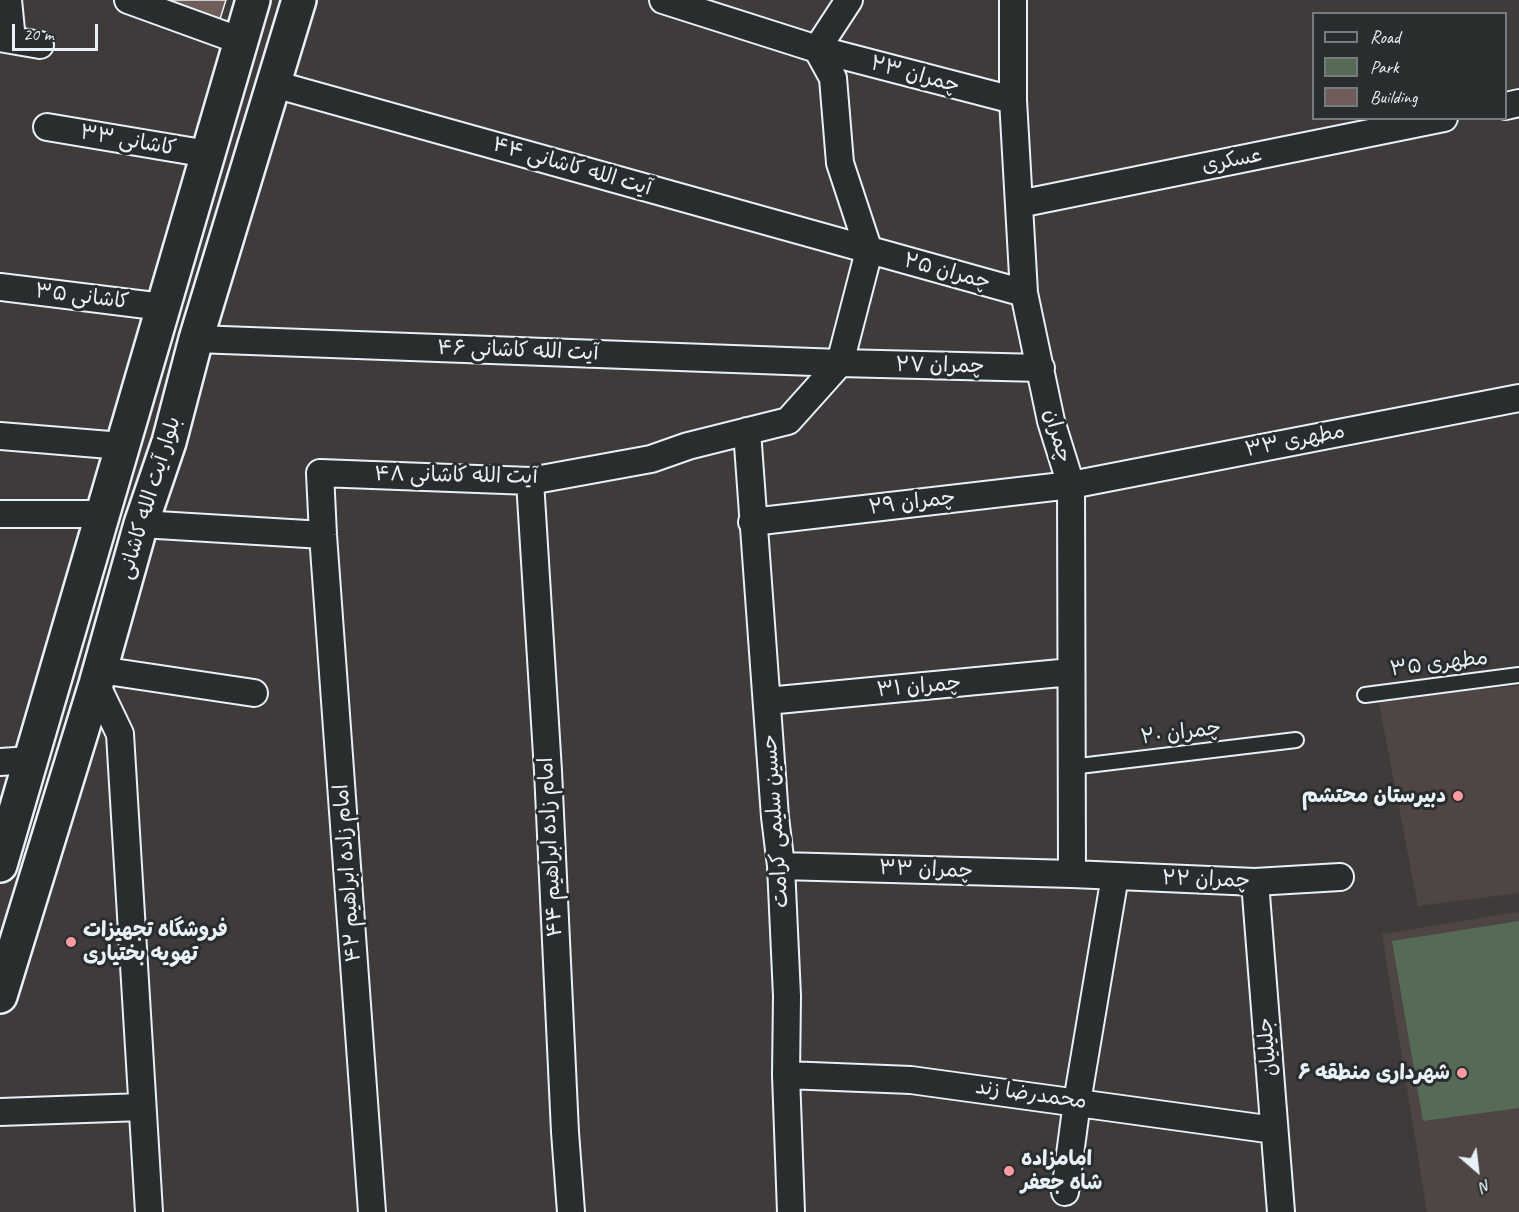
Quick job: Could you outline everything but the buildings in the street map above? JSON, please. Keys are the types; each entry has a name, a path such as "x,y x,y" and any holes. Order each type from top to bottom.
{"main road":[{"name":"بلوار آیت الله کاشانی","path":"0,865 15,761 103,514 253,0"},
{"name":"بلوار آیت الله کاشانی","path":"0,996 98,677 141,524 169,442 196,339 299,0"},
{"path":"103,514 141,524"}],"street":[{"path":"8,0 6,39 40,45"},
{"path":"128,0 241,41"},
{"name":"چمران ۲۳","path":"663,0 816,49 1013,100"},
{"path":"840,363 869,251 840,163 833,78 816,49 849,0"},
{"name":"چمران","path":"1013,0 1013,100 1024,293 1051,421 1071,485 1072,874"},
{"name":"آیت الله کاشانی ۴۴","path":"274,84 869,251"},
{"name":"عسکری","path":"1019,204 1434,120"},
{"name":"کاشانی ۳۳","path":"47,127 208,154"},
{"name":"چمران ۲۵","path":"869,251 1024,293"},
{"name":"کاشانی ۳۵","path":"0,287 163,307"},
{"name":"آیت الله کاشانی ۴۶","path":"196,339 840,363"},
{"name":"چمران ۲۷","path":"840,363 1041,368"},
{"name":"آیت الله کاشانی ۴۸","path":"323,535 320,473 530,481 651,459 688,446 788,421 840,363"},
{"name":"مطهری ۳۳","path":"1071,485 1519,398"},
{"name":"حسین سلیمی کرامت","path":"747,431 775,817 781,866 787,996 786,1075 791,1212"},
{"path":"0,436 122,446"},
{"name":"امام زاده ابراهیم ۴۴","path":"530,481 571,1212"},
{"name":"چمران ۲۹","path":"752,522 1071,485"},
{"path":"0,514 103,514"},
{"path":"141,524 323,535"},
{"name":"امام زاده ابراهیم ۴۲","path":"323,535 372,1212"},
{"name":"چمران ۳۱","path":"767,701 1071,672"},
{"path":"148,1212 120,734 98,677 254,693"},
{"name":"چمران ۳۳","path":"781,866 1072,874"},
{"name":"چمران ۲۲","path":"1072,874 1255,882 1340,877"},
{"path":"1065,1191 1077,1102 1114,876"},
{"name":"جلیلیان","path":"1255,882 1281,1212"},
{"name":"محمدرضا زند","path":"786,1075 911,1080 1274,1130"},
{"path":"0,1112 142,1107"}],"lane":[{"name":"مطهری ۳۵","path":"1365,695 1519,675"},
{"name":"چمران ۲۰","path":"1071,767 1296,740"}],"shaded area":[{"name":"دبیرستان محتشم","path":"1519,686 1519,893 1418,906 1378,699"},
{"name":"شهرداری منطقه ۶","path":"1519,912 1519,1212 1427,1212 1382,934"}],"green space":[{"name":"شهرداری منطقه ۶","path":"1519,921 1519,1108 1423,1121 1392,941"}],"place":[{"name":"دبیرستان محتشم","path":"1458,796"},
{"name":"فروشگاه تجهیزات تهویه بختیاری","path":"71,942"},
{"name":"شهرداری منطقه ۶","path":"1462,1073"},
{"name":"امامزاده شاه جعفر","path":"1009,1171"}]}
